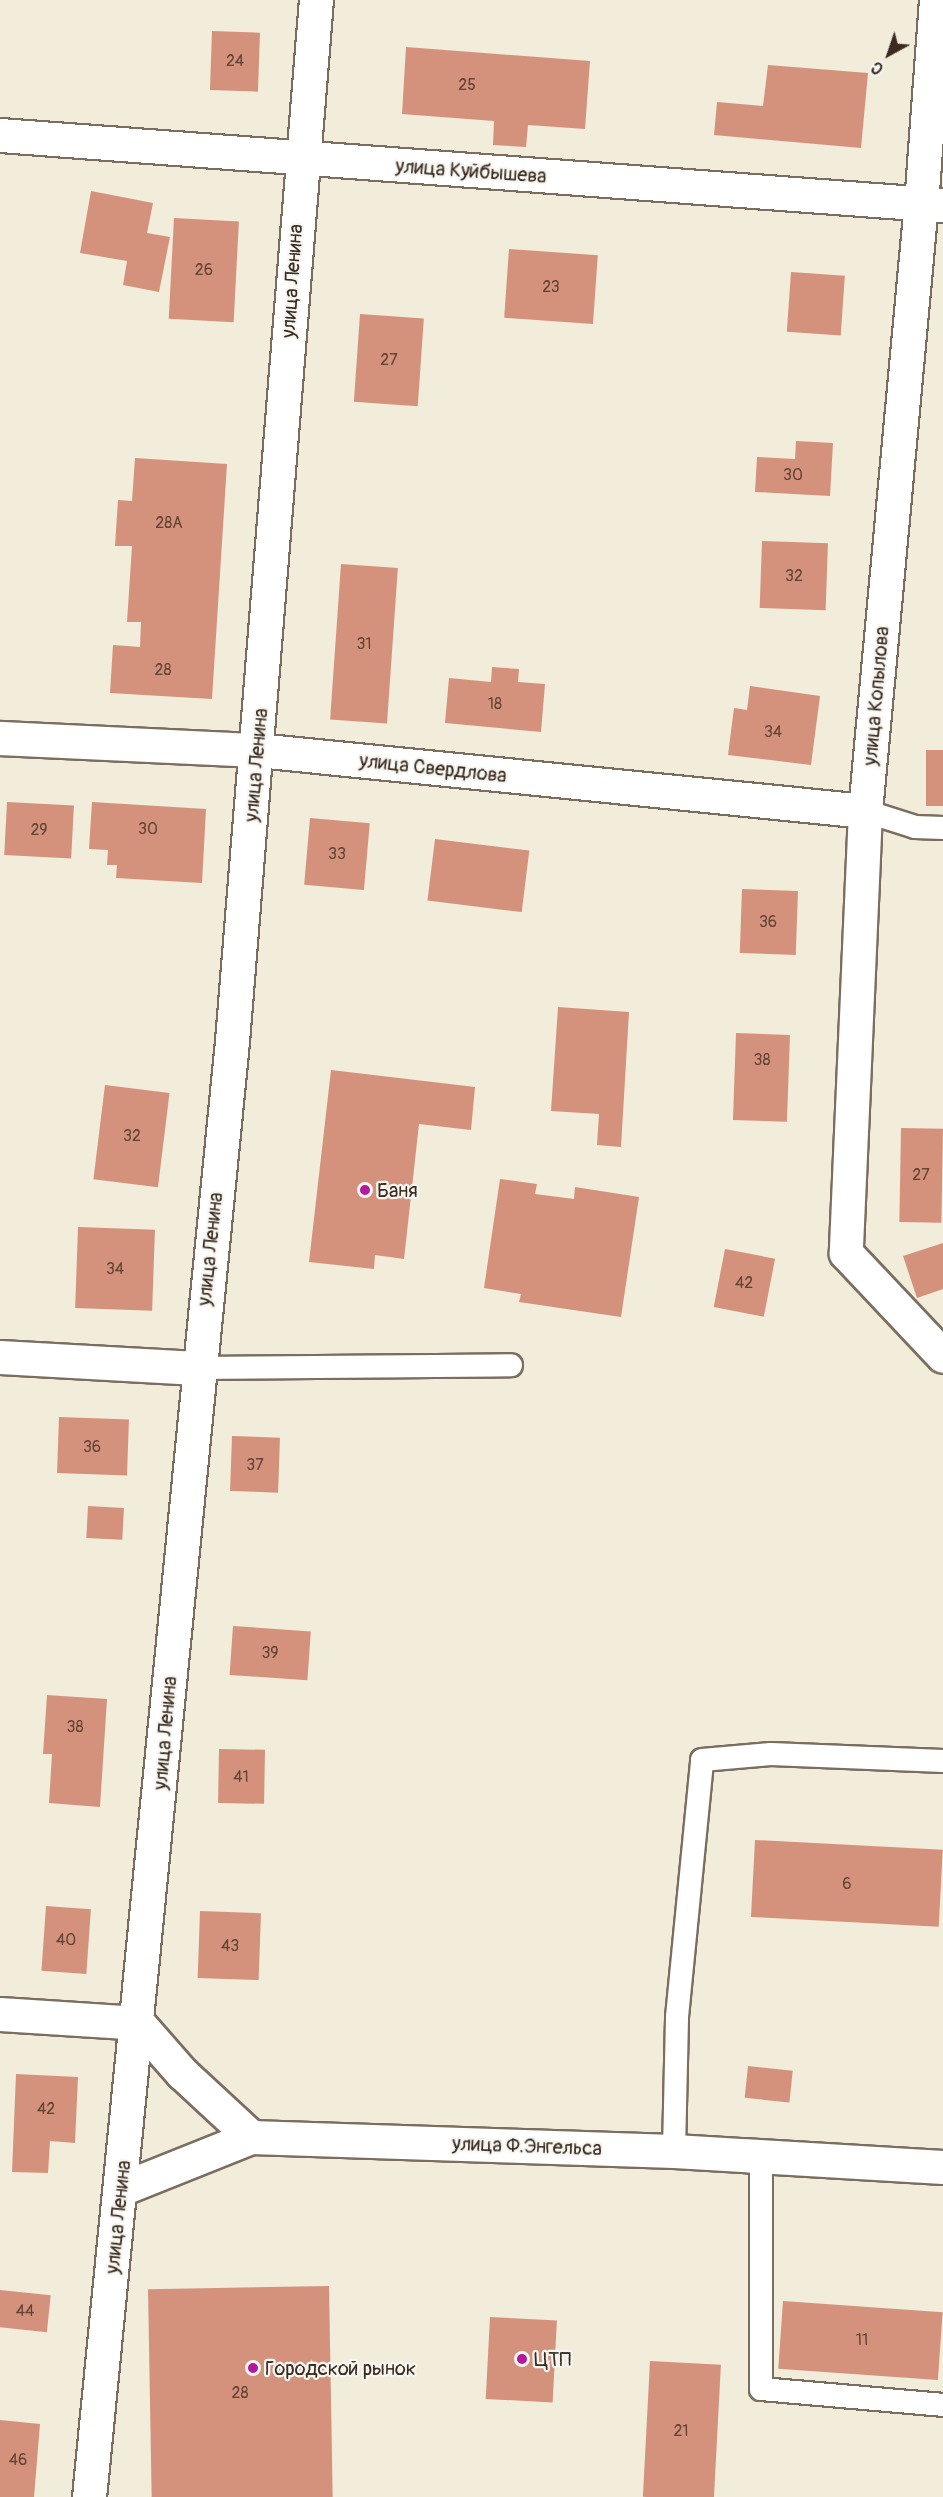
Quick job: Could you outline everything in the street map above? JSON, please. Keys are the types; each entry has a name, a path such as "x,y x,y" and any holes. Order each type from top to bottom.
{"street":[{"name":"улица Ленина","path":"89,2497 138,2023 197,1368 232,1041 315,0"},
{"name":"улица Копылова","path":"936,0 932,204 865,811 846,1253 943,1356"},
{"name":"улица Куйбышева","path":"0,135 932,204"},
{"name":"улица Свердлова","path":"0,738 257,750 865,811"},
{"path":"0,1357 197,1368"},
{"path":"0,2014 138,2023 182,2073 250,2137"},
{"name":"улица Ф.Энгельса","path":"121,2189 250,2137 674,2151 943,2168"}],"lane":[{"path":"865,811 915,827 943,828"},
{"path":"197,1368 512,1365"},
{"path":"674,2151 677,2017 702,1760 771,1754 943,1761"},
{"path":"761,2157 761,2389 943,2405"}],"building":[{"path":"212,31 260,33 258,92 210,90"},
{"path":"406,47 590,61 585,129 528,125 526,147 493,145 494,121 402,114"},
{"path":"768,65 868,73 861,148 714,135 717,102 763,106"},
{"path":"91,191 153,203 147,233 170,237 159,292 123,285 127,261 80,253"},
{"path":"174,218 239,221 234,322 169,319"},
{"path":"509,249 598,255 593,324 504,318"},
{"path":"791,272 845,276 841,336 787,332"},
{"path":"360,314 424,318 418,406 354,402"},
{"path":"796,441 833,443 830,496 755,492 757,457 795,459"},
{"path":"135,458 227,464 212,699 110,693 113,645 140,647 141,622 127,622 132,546 115,546 118,500 132,501"},
{"path":"762,541 828,543 826,610 760,608"},
{"path":"341,564 398,568 387,724 330,720"},
{"path":"492,667 519,669 518,682 545,684 541,732 445,723 449,678 491,682"},
{"path":"750,686 820,696 811,765 728,755 734,708 747,710"},
{"path":"926,750 943,750 943,806 926,806"},
{"path":"7,802 74,806 71,858 4,855"},
{"path":"92,802 206,809 202,883 116,878 117,865 107,865 108,850 89,849"},
{"path":"310,818 370,823 364,890 304,885"},
{"path":"435,839 529,851 522,912 427,901"},
{"path":"742,889 798,891 796,955 740,953"},
{"path":"558,1007 629,1012 621,1147 597,1145 599,1114 551,1111"},
{"path":"736,1033 790,1035 787,1122 733,1120"},
{"name":"Баня","path":"331,1070 475,1087 471,1130 419,1124 404,1259 375,1255 374,1269 309,1262"},
{"path":"105,1085 170,1093 158,1187 93,1179"},
{"path":"901,1128 943,1129 941,1223 899,1222"},
{"path":"500,1179 537,1184 535,1194 574,1199 575,1187 639,1197 621,1317 519,1302 521,1294 484,1288"},
{"path":"78,1227 155,1230 152,1311 75,1308"},
{"path":"943,1243 943,1289 917,1298 903,1256"},
{"path":"725,1249 775,1259 764,1317 714,1307"},
{"path":"59,1417 129,1419 127,1475 57,1473"},
{"path":"232,1436 280,1438 278,1493 230,1491"},
{"path":"88,1506 124,1508 122,1540 86,1538"},
{"path":"233,1626 311,1631 307,1680 230,1675"},
{"path":"47,1695 107,1699 100,1807 49,1803 52,1754 43,1754"},
{"path":"219,1749 265,1750 264,1804 218,1803"},
{"path":"755,1840 943,1850 939,1927 751,1917"},
{"path":"46,1906 91,1909 86,1974 41,1971"},
{"path":"200,1911 261,1913 259,1980 198,1978"},
{"path":"748,2066 793,2071 789,2103 745,2098"},
{"path":"16,2074 78,2077 75,2143 50,2141 48,2173 12,2172"},
{"name":"Городской рынок","path":"329,2286 333,2497 152,2497 148,2289"},
{"path":"0,2290 51,2295 47,2332 0,2327"},
{"path":"783,2301 943,2312 938,2380 778,2369"},
{"name":"ЦТП","path":"490,2317 557,2321 553,2402 486,2399"},
{"path":"650,2361 721,2365 714,2497 643,2497"},
{"path":"0,2420 40,2424 34,2497 0,2497"}],"place":[{"name":"Баня","path":"365,1190"},
{"name":"ЦТП","path":"522,2359"},
{"name":"Городской рынок","path":"253,2368"}]}
